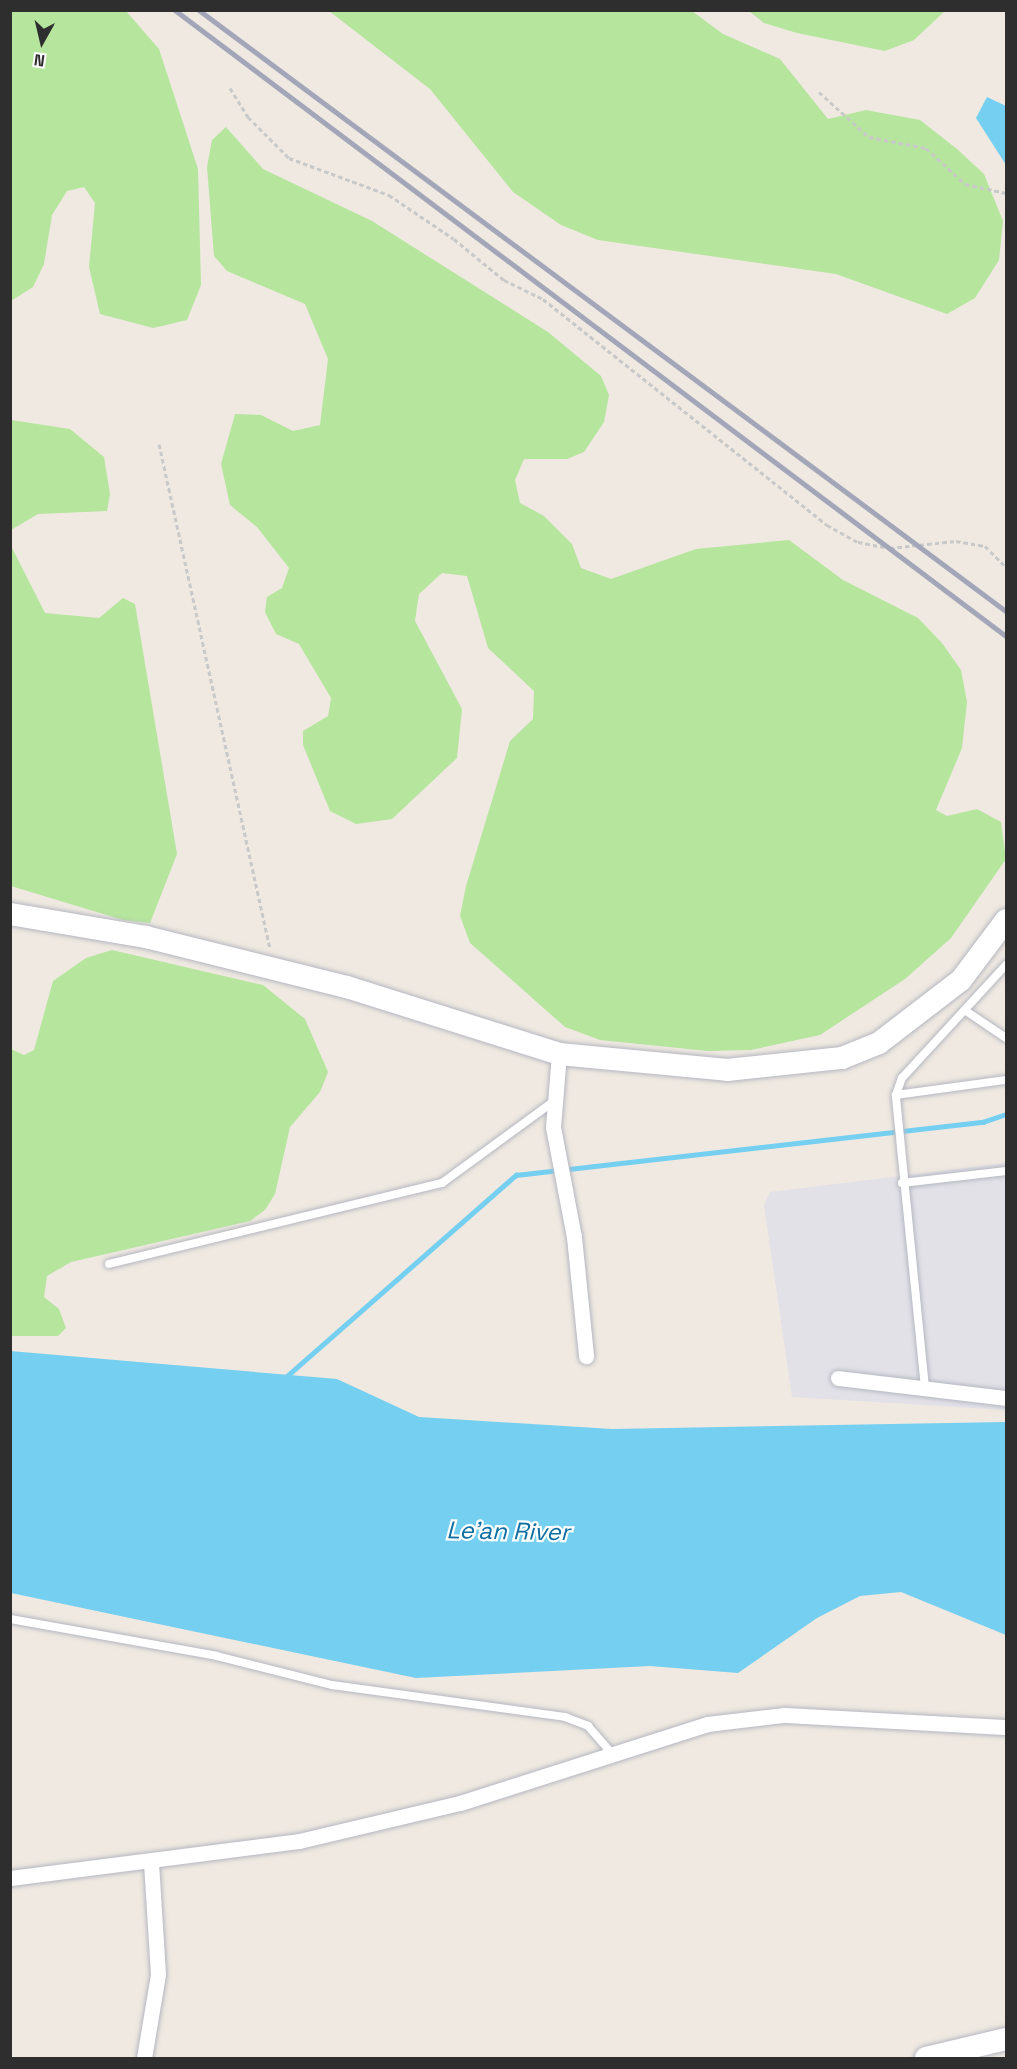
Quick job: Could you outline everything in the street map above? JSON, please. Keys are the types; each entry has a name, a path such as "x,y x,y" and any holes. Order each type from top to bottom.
{"street":[{"path":"10,914 146,938 274,969 559,1054 727,1070 842,1058 879,1043 921,1015 961,980 1006,920"},
{"path":"559,1054 555,1100 559,1160 586,1356"},
{"path":"838,1378 1006,1398"},
{"path":"10,1878 151,1863 311,1838 460,1803 707,1724 784,1715 1006,1727"},
{"path":"144,2058 158,1974 151,1863"},
{"path":"926,2058 1006,2039"}],"lane":[{"path":"925,1388 902,1183 896,1095 902,1078 1006,965"},
{"path":"966,1011 1006,1038"},
{"path":"896,1095 1006,1080"},
{"path":"109,1264 442,1183 555,1100"},
{"path":"902,1183 1006,1171"},
{"path":"10,1619 217,1656 332,1685 565,1717 588,1726 612,1754"}],"path":[{"path":"230,88 248,117 289,158 389,195 454,239 504,280 543,299 826,525 858,542 890,548 956,541 985,546 1006,567"},
{"path":"819,92 869,137 926,148 965,184 1006,193"},
{"path":"159,444 243,810 274,969"}],"shaded area":[{"path":"1006,1163 1006,1410 792,1397 764,1205 770,1192"}],"green space":[{"path":"11,10 126,11 159,49 198,169 201,285 187,320 153,328 100,314 89,267 95,203 84,187 67,191 52,215 44,264 33,287 11,301"},
{"path":"329,11 692,11 723,34 780,59 828,119 866,110 920,120 957,149 984,174 1003,221 999,260 975,298 947,314 836,274 598,240 561,225 513,192 430,89"},
{"path":"749,11 945,11 914,40 885,51 797,33 764,23"},
{"path":"226,127 263,169 372,221 548,332 601,376 609,395 604,422 584,452 567,459 524,459 515,480 520,503 544,516 572,544 581,568 611,579 696,549 789,540 843,580 918,618 942,643 961,670 967,702 962,748 936,810 947,816 977,809 1001,822 1006,859 951,938 905,979 820,1035 751,1050 708,1051 600,1040 565,1027 470,943 460,916 466,886 510,741 533,719 534,691 488,648 467,576 442,573 419,594 415,621 462,709 457,758 392,819 356,824 330,811 303,745 303,731 328,716 331,698 299,644 276,634 265,612 267,597 282,588 289,568 257,527 230,505 221,464 235,414 261,415 293,431 320,425 328,359 305,304 227,271 214,256 207,167 212,140"},
{"path":"11,420 70,429 104,457 110,494 107,511 38,514 11,530"},
{"path":"10,544 45,613 99,618 123,598 135,604 177,854 150,923 123,920 11,886"},
{"path":"112,950 263,985 305,1019 328,1072 320,1092 290,1127 275,1194 265,1210 250,1221 71,1262 47,1276 44,1297 59,1309 66,1328 58,1336 11,1336 11,1049 24,1055 34,1050 53,981 86,958"}],"water":[{"path":"987,97 1006,106 1006,165 976,118"},
{"name":"Le'an River","path":"10,1351 337,1379 419,1417 612,1429 1006,1422 1006,1635 901,1592 860,1596 817,1618 738,1673 650,1666 416,1678 11,1593"}],"waterway":[{"path":"287,1376 516,1175 983,1122 1006,1114"}],"railway":[{"path":"175,10 1006,636"},
{"path":"199,10 1006,611"}]}
